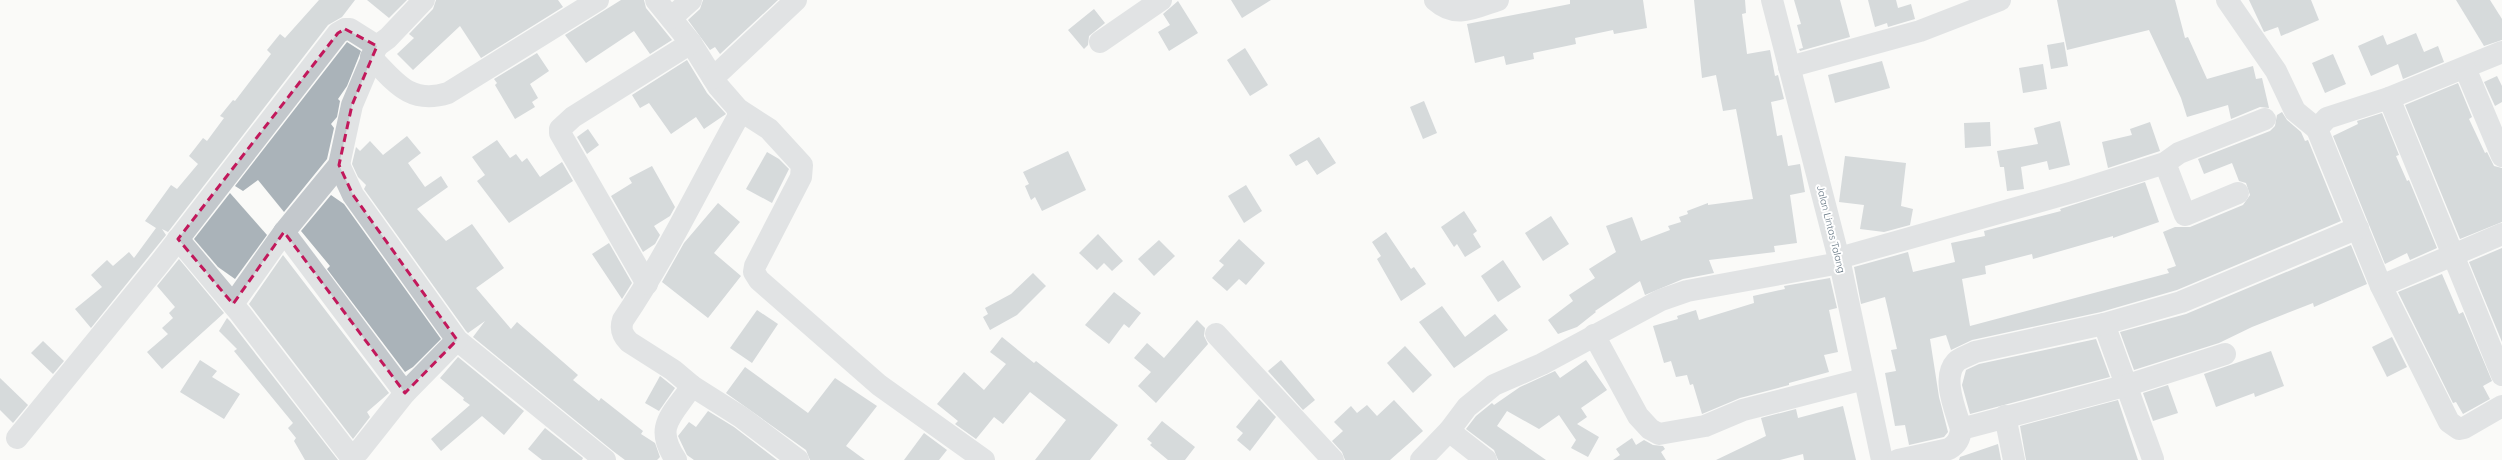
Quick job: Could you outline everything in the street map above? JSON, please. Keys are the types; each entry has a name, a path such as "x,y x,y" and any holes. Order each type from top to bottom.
{"street":[{"path":"233,304 284,232 339,165 352,105 374,52 424,0"},
{"path":"17,438 178,239 338,33 344,29 350,30 374,52 403,89 421,97 435,97 448,93 598,0"},
{"path":"656,0 691,43 715,82 738,109 769,129 802,166 802,177 755,266 754,272 759,280 879,385 984,460"},
{"path":"671,18 691,0"},
{"path":"715,82 796,0"},
{"path":"1435,0 1450,11 1463,11 1498,0"},
{"name":"Jalan Lintas Talang","path":"1772,0 1839,261 1882,460"},
{"path":"1789,67 1920,31 2000,0"},
{"path":"2227,0 2276,71 2295,111 2317,129 2381,286 2417,362 2453,427 2458,429 2464,428 2502,406"},
{"path":"1100,42 1159,1"},
{"path":"647,284 560,133 560,129 573,117 691,43"},
{"path":"2317,129 2327,118 2389,98 2502,52"},
{"path":"2465,68 2502,156"},
{"path":"2389,98 2502,375"},
{"path":"738,109 738,117 647,284 623,320 621,327 624,337 673,370 692,386 741,418 798,460"},
{"path":"1421,460 1449,431 1467,406 1494,385 1542,364 1661,300 1687,291 1839,261 2073,192 2165,163 2179,153 2265,119"},
{"path":"2165,163 2185,215 2238,193"},
{"path":"339,165 354,195 457,340 605,460"},
{"path":"1898,460 1949,449 1956,445 1960,437 1961,429 1949,381 1950,372 1956,362 1975,352 2104,324 2181,302 2358,228"},
{"path":"284,232 405,394"},
{"path":"2381,286 2502,234"},
{"path":"178,239 233,304 348,453 359,451 405,394 457,340"},
{"path":"2104,324 2128,385 2153,459"},
{"path":"1216,334 1333,460"},
{"path":"1594,335 1638,416 1650,429 1659,434 1705,426 1743,410 1864,379"},
{"path":"1961,429 2005,416 2128,385 2225,354"},
{"path":"676,460 664,439 665,429 692,386"},
{"path":"2005,416 2014,460"},
{"path":"1449,431 1486,460"}],"highlighted area":[{"path":"345,29 377,46 352,105 339,165 353,195 457,340 405,393 284,232 233,304 178,239 338,33"}],"building":[{"path":"319,0 355,0 342,17 328,25 168,232 162,229 166,235 91,328 75,309 102,287 91,275 107,260 113,266 129,252 134,258 156,228 145,221 171,185 177,189 198,164 189,156 203,138 207,141 224,118 220,116 233,100 235,101 271,54 267,50 280,34 285,38"},
{"path":"367,0 407,0 389,18"},
{"path":"436,0 558,0 563,7 481,58 460,26 413,70 397,54 414,38 409,34 433,9"},
{"path":"621,0 644,0 646,8 672,40 650,54 634,31 586,63 565,35"},
{"path":"703,0 778,0 720,54 715,47 710,50 688,20 700,9"},
{"path":"1231,0 1271,0 1242,18"},
{"path":"1570,0 1643,0 1647,28 1614,34 1613,30 1575,38 1576,44 1533,53 1534,59 1506,65 1504,56 1475,63 1467,24 1570,4"},
{"path":"1694,0 1745,0 1746,13 1742,14 1747,54 1770,50 1775,76 1778,75 1784,99 1771,102 1777,136 1782,135 1788,166 1800,164 1805,192 1790,195 1797,243 1774,246 1775,252 1709,260 1714,273 1683,279 1645,295 1640,281 1595,311 1596,312 1577,327 1558,334 1548,320 1573,301 1569,295 1595,278 1589,269 1616,252 1606,226 1632,217 1641,241 1670,230 1668,226 1681,222 1679,217 1688,214 1687,211 1708,203 1708,205 1753,199 1736,109 1723,111 1716,75 1702,78"},
{"path":"1794,0 1840,0 1850,37 1800,51 1799,49 1803,48 1797,25 1801,24"},
{"path":"1868,0 1896,0 1898,8 1911,4 1915,19 1888,27 1887,23 1875,27"},
{"path":"2057,0 2175,0 2185,38 2188,37 2207,79 2253,66 2256,79 2262,78 2269,108 2260,107 2231,119 2228,105 2187,117 2181,98 2149,30 2067,50"},
{"path":"2249,0 2311,0 2319,20 2281,36 2278,27 2264,32"},
{"path":"2456,0 2490,0 2502,19 2502,40 2484,46"},
{"path":"1178,1 1198,33 1169,51 1158,32 1170,25 1163,14"},
{"path":"1094,9 1105,23 1089,36 1088,45 1084,49 1068,30"},
{"path":"2416,33 2424,52 2438,46 2444,62 2403,79 2398,64 2371,76 2358,46 2383,35 2387,45"},
{"path":"347,42 361,51 347,86 338,99 340,101 337,117 331,124 334,128 327,159 284,212 258,180 243,191 235,186"},
{"path":"2064,42 2068,66 2051,69 2047,45"},
{"path":"1245,48 1268,85 1250,96 1227,60"},
{"path":"537,53 549,71 530,84 538,98 532,102 535,107 515,119 495,85 497,83 494,79"},
{"path":"2333,54 2346,84 2325,93 2312,63"},
{"path":"687,60 707,93 726,114 704,129 696,117 671,134 649,103 640,108 632,95"},
{"path":"1882,61 1890,88 1835,103 1828,75"},
{"path":"2043,64 2047,89 2023,93 2019,68"},
{"path":"2497,76 2502,86 2502,102 2495,106 2484,82"},
{"path":"2458,83 2472,117 2469,119 2485,153 2487,152 2494,166 2502,168 2502,222 2460,239 2405,105"},
{"path":"1424,101 1437,133 1423,139 1410,107"},
{"path":"2282,112 2287,120 2301,132 2305,141 2308,140 2341,221 2177,290 2101,312 1972,340 1951,350 1946,335 1930,339 1939,397 1948,432 1944,437 1909,445 1905,425 1895,426 1885,373 1896,371 1891,350 1897,349 1885,297 1861,304 1854,267 1908,252 1913,272 1955,262 1951,243 1985,236 1984,231 2061,211 2060,209 2145,182 2159,222 2113,238 2113,236 2033,259 2032,254 1985,266 1986,274 1962,279 1970,326 2169,273 2167,269 2176,266 2163,232 2175,227 2190,227 2243,205 2250,195 2246,183 2239,181 2232,163 2204,174 2198,159 2270,131 2275,126 2277,115"},
{"path":"2382,113 2399,155 2396,156 2407,181 2409,180 2437,248 2410,260 2407,253 2385,264 2333,136 2358,124 2357,121"},
{"path":"2060,121 2070,165 2049,170 2047,161 2021,167 2024,189 2007,191 2004,167 2000,167 1997,151 2038,144 2034,128"},
{"path":"1990,122 1991,146 1965,148 1964,123"},
{"path":"2150,122 2160,151 2108,168 2102,142 2132,135 2130,129"},
{"path":"588,129 599,145 587,154 577,137"},
{"path":"407,136 421,153 408,163 425,187 441,176 448,187 417,209 446,241 472,224 504,268 476,288 511,329 517,322 578,375 573,380 599,401 601,398 643,431 641,434 655,443 660,457 657,460 625,460 613,451 473,337 485,321 468,333 466,331 364,189 366,185 358,177 352,164 356,147 360,151 370,141 383,155"},
{"path":"1319,137 1336,163 1317,175 1307,160 1296,166 1289,155"},
{"path":"497,140 510,158 516,154 522,162 527,158 540,177 562,162 573,181 509,223 477,181 485,175 472,157"},
{"path":"1068,151 1086,190 1042,211 1035,197 1031,200 1025,186 1029,184 1023,172"},
{"path":"767,152 779,159 789,169 772,203 746,189"},
{"path":"1845,156 1906,163 1901,206 1913,209 1910,225 1884,232 1860,229 1864,205 1839,202"},
{"path":"652,166 675,207 670,216 654,226 660,235 655,244 643,252 611,196 632,183 629,178"},
{"path":"1246,185 1262,211 1244,223 1228,196"},
{"path":"230,193 267,235 235,279 218,267 194,239"},
{"path":"331,195 344,204 441,339 413,367 405,372 327,269 330,266 301,231"},
{"path":"718,203 740,222 714,253 741,276 708,318 662,282 684,243"},
{"path":"1464,211 1477,231 1473,234 1481,247 1465,257 1457,244 1454,247 1441,227"},
{"path":"1551,216 1569,244 1543,261 1525,233"},
{"path":"1386,232 1411,269 1414,267 1426,284 1401,301 1377,259 1381,256 1372,242"},
{"path":"1098,234 1123,261 1112,271 1104,263 1097,270 1079,253"},
{"path":"1239,239 1265,263 1246,285 1239,279 1227,291 1212,278 1224,265 1219,261"},
{"path":"1159,240 1175,256 1154,276 1138,259"},
{"path":"609,243 632,283 622,299 592,254"},
{"path":"2351,245 2367,284 2314,307 2313,303 2252,327 2219,343 2134,370 2120,332 2186,314"},
{"path":"2502,248 2502,342 2469,262"},
{"path":"283,255 389,393 367,412 370,417 353,439 249,304"},
{"path":"179,259 224,313 162,369 147,352 168,334 162,328 173,318 169,313 175,307 157,286"},
{"path":"1503,260 1521,287 1498,302 1481,276"},
{"path":"1033,273 1046,286 1017,315 990,330 983,317 988,314 985,308 1011,294"},
{"path":"2442,274 2459,314 2463,312 2492,381 2483,386 2490,399 2463,414 2456,402 2453,403 2398,292"},
{"path":"1830,278 1837,308 1829,310 1838,352 1824,355 1829,372 1789,383 1789,385 1740,398 1702,414 1693,384 1690,385 1687,375 1676,377 1671,361 1664,363 1653,326 1678,319 1677,316 1696,310 1699,320 1754,303 1753,296 1785,289 1784,286"},
{"path":"1114,292 1141,313 1129,328 1124,324 1109,344 1085,325"},
{"path":"1442,306 1465,337 1495,314 1508,330 1454,368 1419,322"},
{"path":"757,310 778,324 752,363 730,348"},
{"path":"227,318 338,460 305,460 294,441 296,438 288,428 293,423 234,351 237,349 219,331"},
{"path":"1197,320 1205,328 1204,336 1208,344 1156,403 1138,386 1151,372 1134,358 1147,343 1164,358"},
{"path":"1002,337 1034,363 1036,361 1118,425 1090,460 1035,460 1066,420 1030,392 1003,424 994,417 976,439 955,424 958,421 937,404 964,372 984,390 1006,364 990,352"},
{"path":"2392,337 2407,367 2387,377 2372,347"},
{"path":"2096,339 2110,377 1970,414 1962,385 1966,370 1979,364"},
{"path":"43,341 64,361 53,374 31,353"},
{"path":"1405,346 1432,375 1413,393 1387,363"},
{"path":"2271,351 2284,386 2255,397 2254,393 2216,407 2204,374"},
{"path":"458,357 524,411 504,435 482,416 441,451 431,439 470,405 440,378"},
{"path":"200,360 217,371 212,377 240,394 224,419 180,392"},
{"path":"1281,360 1315,400 1303,410 1268,371"},
{"path":"1586,360 1607,390 1581,408 1587,417 1577,424 1599,437 1588,457 1571,448 1576,440 1559,415 1539,429 1507,411 1497,426 1546,460 1498,460 1494,450 1466,429 1476,416 1492,403 1494,405 1520,387 1555,371 1560,378"},
{"path":"745,367 808,413 835,378 877,406 846,446 865,460 810,460 806,450 726,393"},
{"path":"660,376 675,388 659,411 645,403"},
{"path":"0,378 28,405 13,423 0,410"},
{"path":"2168,385 2178,413 2153,421 2143,393"},
{"path":"1259,399 1276,417 1250,451 1237,440 1243,433 1236,427"},
{"path":"1394,400 1423,431 1390,460 1345,460 1342,452 1332,441 1343,431 1334,422 1351,406 1357,413 1367,405 1377,416"},
{"path":"2118,400 2138,460 2026,460 2020,426"},
{"path":"1843,406 1856,460 1804,460 1803,454 1780,460 1716,460 1766,436 1761,418 1796,409 1798,418"},
{"path":"708,411 734,427 777,460 694,460 687,455 678,436 689,422 696,427"},
{"path":"1162,421 1195,447 1185,460 1168,460 1150,445 1152,443 1147,439"},
{"path":"545,428 583,458 582,460 542,460 528,449"},
{"path":"924,433 947,450 939,460 904,460"},
{"path":"1632,438 1636,445 1644,440 1653,445 1663,446 1665,449 1661,452 1666,460 1613,460 1620,455 1616,449"},
{"path":"1998,444 2001,460 1959,460 1960,457"}]}
